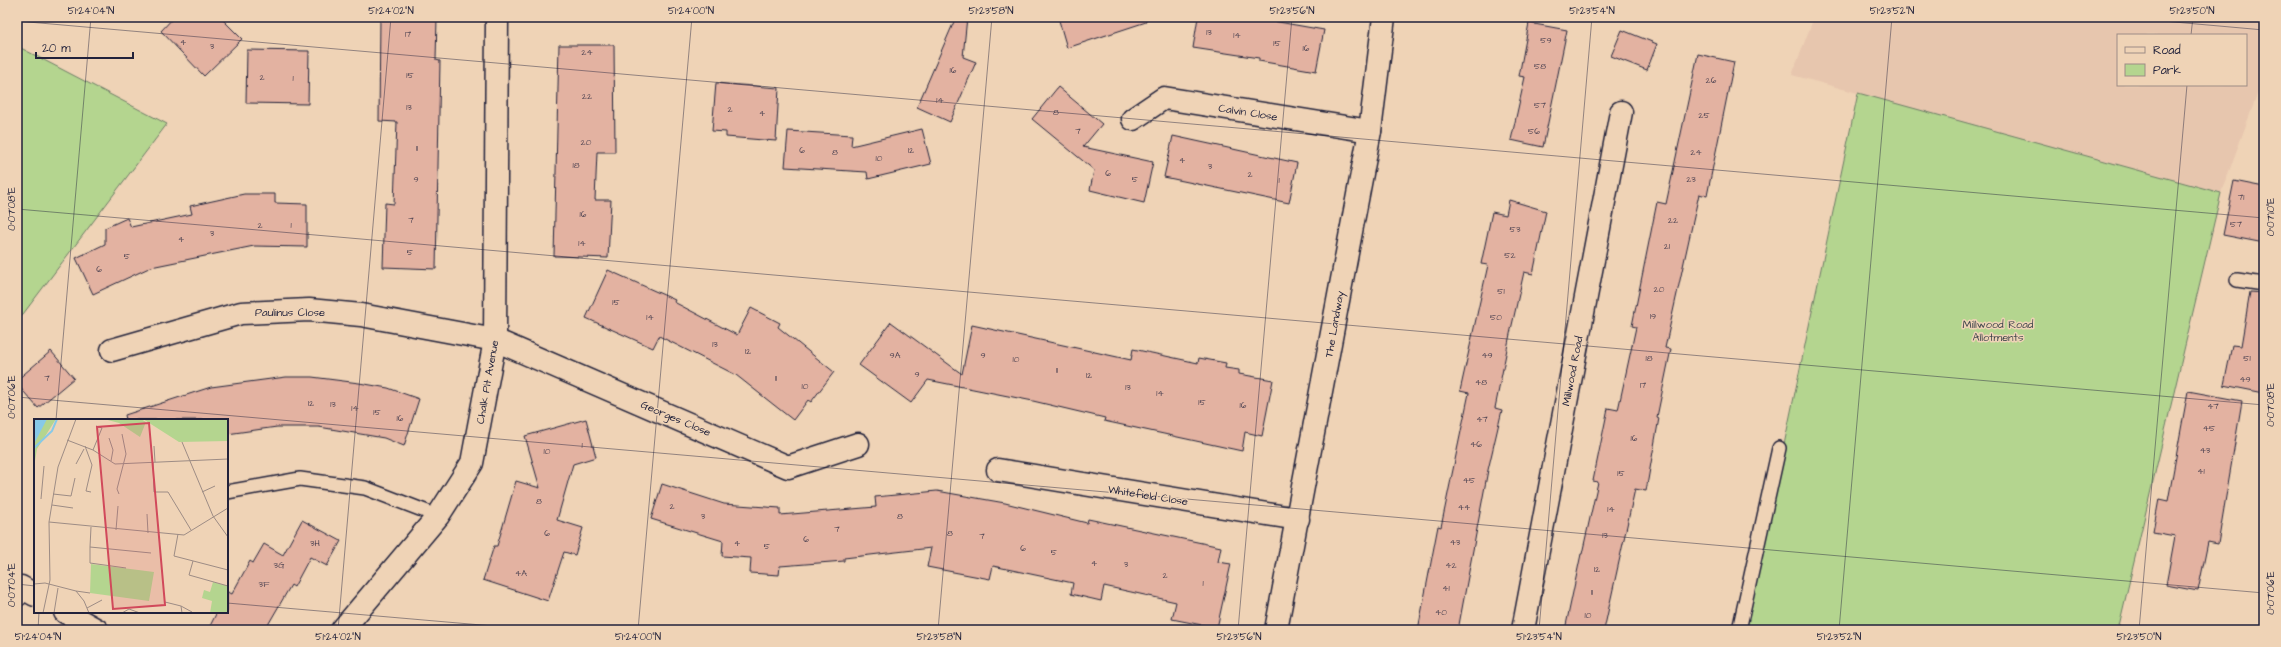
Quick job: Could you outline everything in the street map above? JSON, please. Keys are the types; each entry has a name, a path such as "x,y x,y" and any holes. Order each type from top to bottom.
{"street":[{"name":"Chalk Pit Avenue","path":"342,630 438,516 472,463 495,340 497,17"},
{"name":"The Landway","path":"1276,630 1370,131 1384,17"},
{"name":"Calvin Close","path":"1133,119 1164,98 1370,131"},
{"name":"Millwood Road","path":"1523,630 1621,112"},
{"name":"Paulinus Close","path":"112,350 242,313 309,310 361,315 495,340"},
{"name":"Georges Close","path":"495,340 788,466 858,444"},
{"name":"Whitefield Close","path":"998,470 1298,519"},
{"path":"17,595 21,587 34,594"},
{"path":"67,613 97,630"}],"lane":[{"path":"2237,280 2264,284"},
{"path":"1739,630 1779,448"},
{"path":"228,492 300,479 365,488 438,516"}],"shaded area":[{"path":"1814,17 2264,17 2264,76 2221,193 1792,75"}],"green space":[{"path":"17,46 167,124 17,322"},
{"name":"Millwood Road Allotments","path":"1858,93 2221,193 2118,630 1745,630"}],"building":[{"path":"174,17 220,17 242,39 204,76 161,31"},
{"path":"380,17 437,17 436,60 440,61 436,269 383,267 385,203 394,204 397,122 379,121"},
{"path":"956,17 967,17 963,57 976,62 950,122 917,107"},
{"path":"1058,17 1145,17 1146,22 1067,48"},
{"path":"1198,17 1250,17 1324,30 1316,71 1259,61 1259,58 1193,48"},
{"path":"1529,23 1567,30 1543,147 1511,140 1525,77 1519,76"},
{"path":"1622,30 1657,44 1647,70 1611,56"},
{"path":"559,45 614,45 615,152 597,152 595,200 611,200 608,258 554,256"},
{"path":"247,50 309,51 308,104 246,103"},
{"path":"1698,54 1734,62 1707,196 1699,194 1665,348 1671,349 1657,417 1659,418 1646,491 1635,489 1604,630 1565,630 1598,482 1593,481 1608,408 1618,410 1636,327 1632,326 1657,202 1666,204"},
{"path":"716,83 779,88 776,141 726,137 726,132 712,131"},
{"path":"1058,87 1102,124 1083,147 1153,162 1144,203 1090,190 1094,170 1032,119"},
{"path":"922,129 931,164 868,179 867,172 785,167 788,131 852,135 851,146"},
{"path":"1173,136 1297,163 1289,203 1164,177"},
{"path":"2234,181 2264,187 2264,243 2223,235"},
{"path":"244,194 275,194 275,203 307,204 307,247 254,246 151,267 93,294 76,258 105,244 105,228 127,218 131,227 192,214 190,206"},
{"path":"1509,200 1546,211 1533,274 1524,272 1510,334 1495,408 1502,410 1488,470 1458,630 1418,630 1438,526 1441,527 1469,393 1460,391 1488,265 1481,264 1492,212 1506,215"},
{"path":"608,270 675,300 674,302 737,335 751,308 780,323 778,327 834,372 811,402 808,400 793,420 736,375 659,336 653,348 586,318"},
{"path":"2250,292 2264,293 2264,393 2224,385 2232,345 2241,346"},
{"path":"891,322 962,374 972,325 1131,360 1133,349 1198,363 1199,358 1226,363 1225,368 1239,370 1239,374 1273,380 1262,436 1245,432 1242,451 1104,421 1105,418 1033,401 928,380 911,403 859,365"},
{"path":"51,351 74,378 38,408 17,384 17,380"},
{"path":"286,377 312,377 388,388 419,399 404,446 384,438 319,427 277,427 228,434 228,419 126,419 125,415 211,387"},
{"path":"2188,391 2242,401 2218,544 2208,542 2198,591 2166,585 2175,536 2153,532 2159,499 2168,501"},
{"path":"586,419 596,457 573,464 557,520 583,528 575,555 564,552 548,601 483,580 494,546 497,546 516,481 540,488 525,436"},
{"path":"662,484 724,504 780,508 780,515 876,507 875,497 937,491 1005,503 1087,523 1088,519 1221,547 1218,562 1231,564 1217,628 1172,619 1176,602 1104,586 1101,601 1071,594 1073,583 993,566 990,579 927,567 931,548 844,558 844,561 780,566 779,575 750,573 751,558 722,556 723,541 651,519"},
{"path":"302,520 341,541 327,566 310,557 294,587 291,585 265,630 208,630 216,613 228,613 228,592 232,594 250,561 253,563 264,544 283,555"}]}
